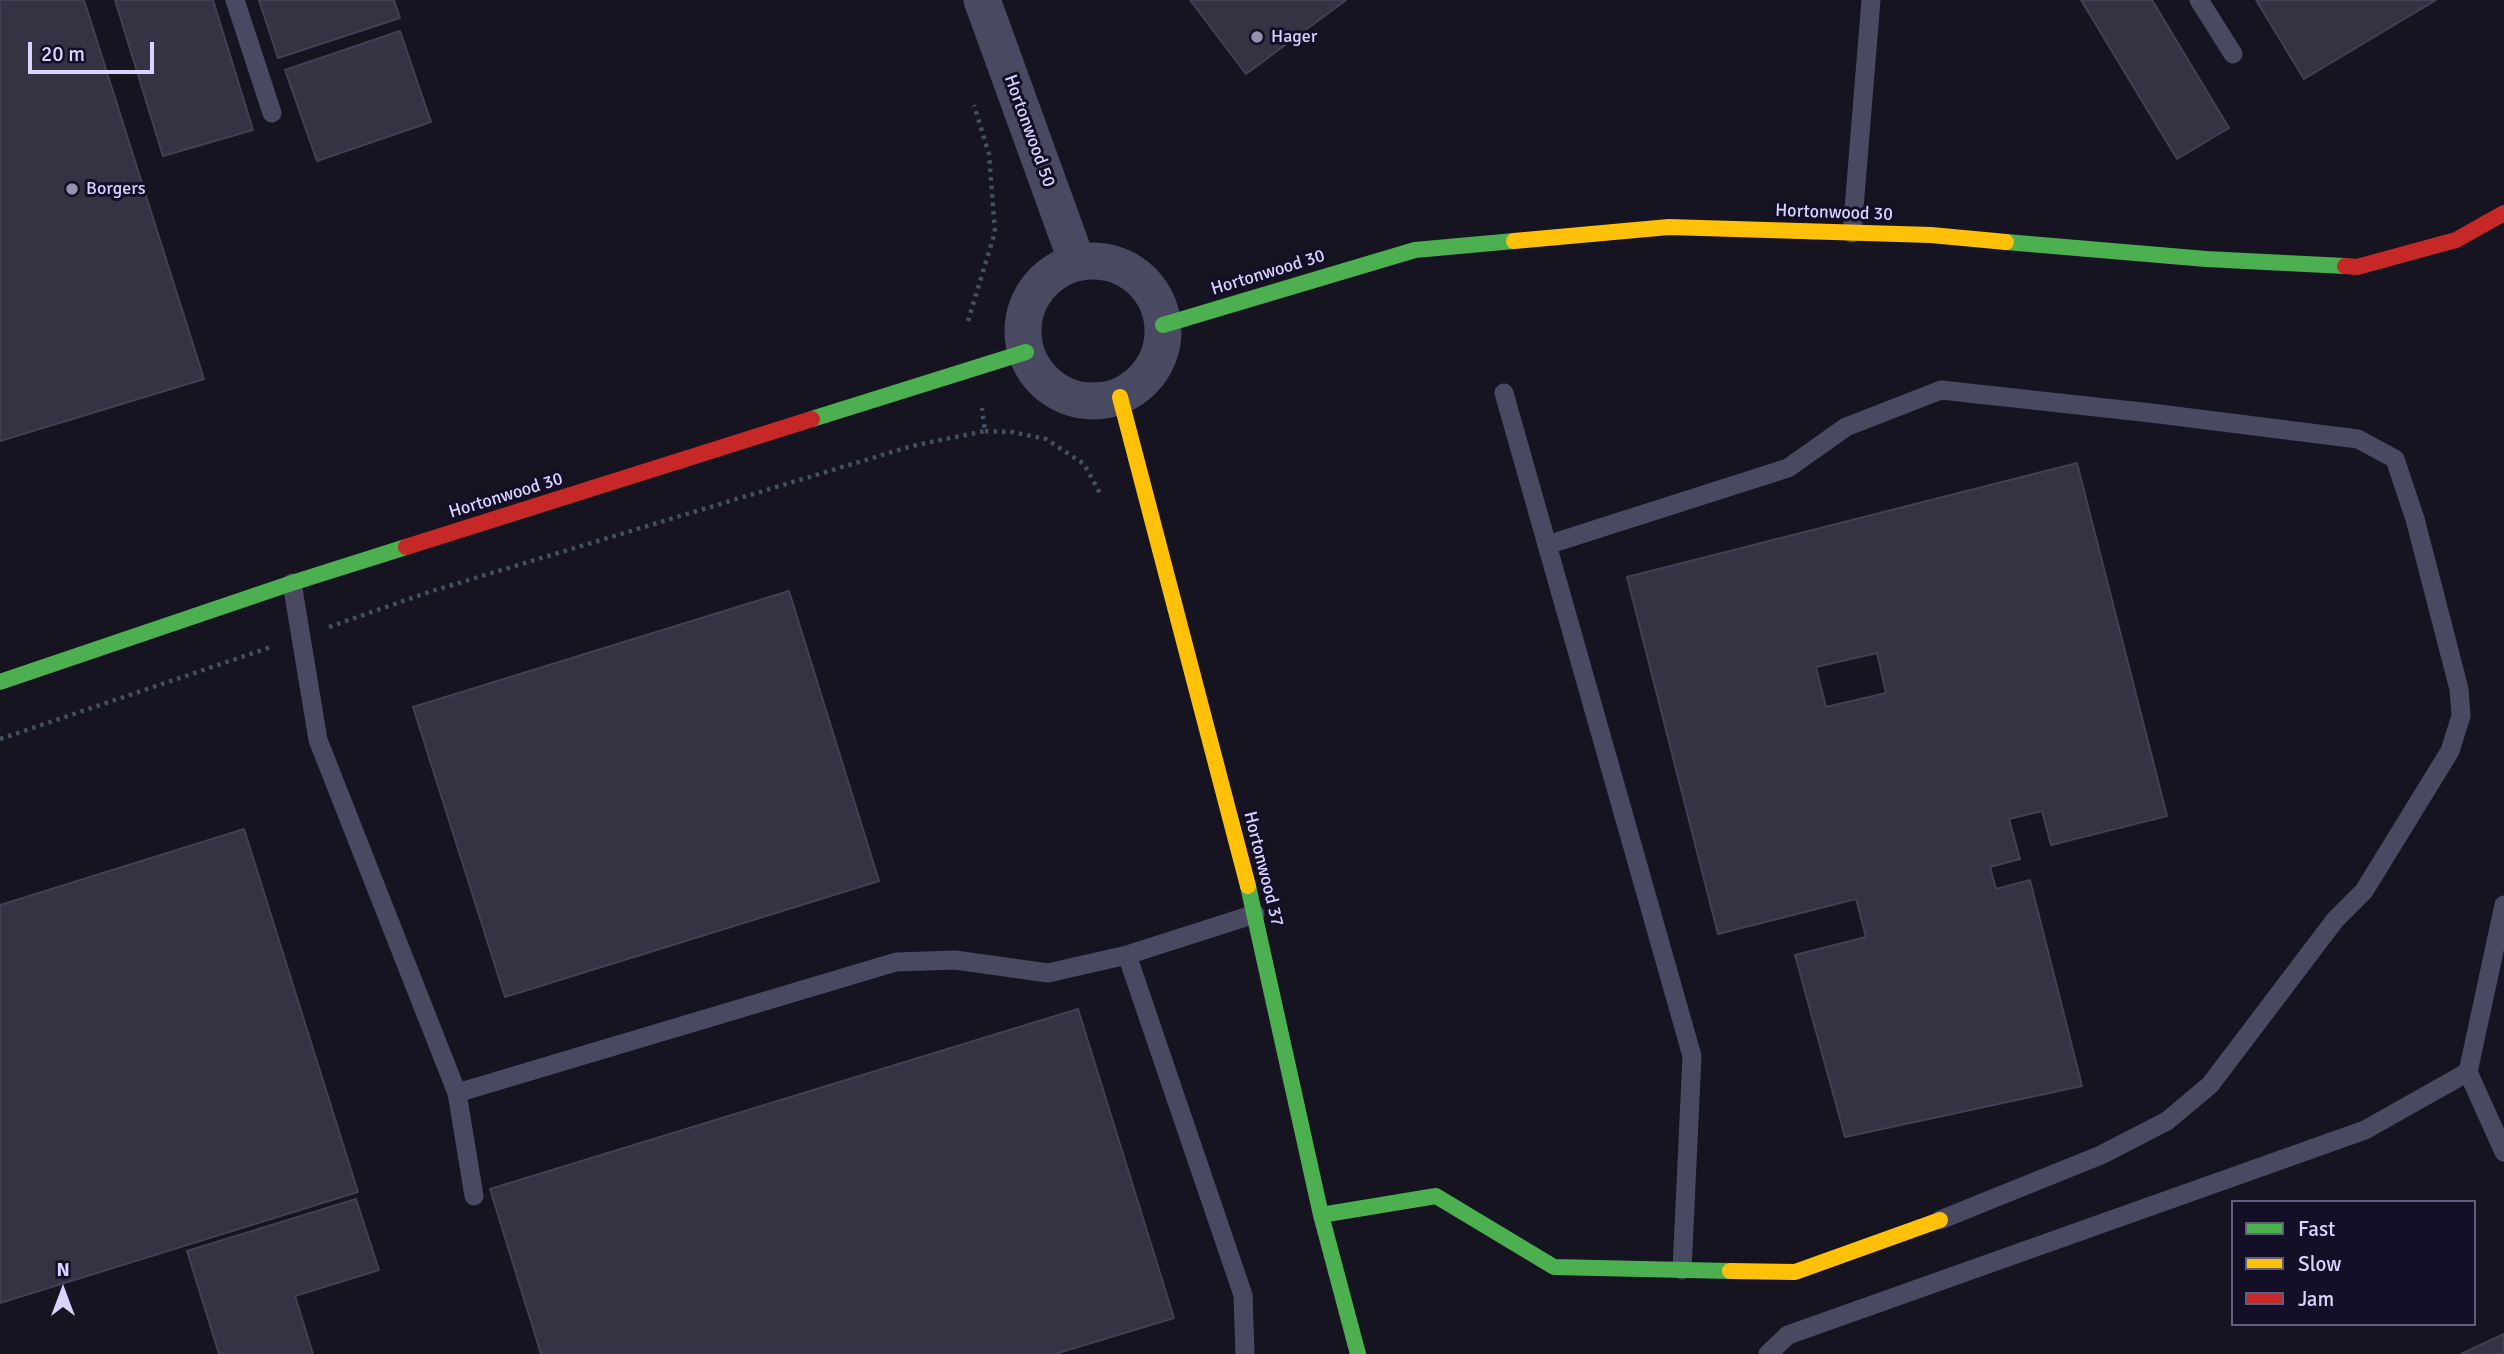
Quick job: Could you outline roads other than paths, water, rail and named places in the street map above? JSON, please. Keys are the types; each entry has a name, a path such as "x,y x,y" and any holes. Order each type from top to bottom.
{"street":[{"name":"Hortonwood 50","path":"982,0 1077,262"},
{"name":"Hortonwood 30","path":"1163,325 1415,250 1669,228 1931,235 2206,260 2357,267 2456,240 2504,213"},
{"path":"1101,261 1125,269 1139,278 1154,297 1163,325 1161,349 1153,368 1137,386 1120,397 1096,402 1072,399 1058,393 1039,378 1026,352 1022,338 1028,302 1042,282 1062,267 1077,262 1101,261"},
{"name":"Hortonwood 30","path":"0,682 292,583 1026,352"},
{"name":"Hortonwood 37","path":"1120,397 1255,914 1321,1215 1358,1354"},
{"path":"1321,1215 1436,1196 1554,1267 1795,1272 1940,1220"}],"lane":[{"path":"235,0 272,113"},
{"path":"1852,233 1871,0"},
{"path":"2199,0 2233,54"},
{"path":"1547,545 1788,468 1846,427 1941,390 2164,414 2358,439 2395,459 2415,519 2459,689 2461,716 2450,751 2364,891 2335,920 2210,1085 2167,1121 2101,1155 1940,1220"},
{"path":"1504,393 1692,1056 1682,1270"},
{"path":"292,583 318,740 457,1093 474,1196"},
{"path":"2504,905 2468,1072 2504,1152"},
{"path":"457,1093 896,962 955,960 1048,973 1127,955 1255,914"},
{"path":"1127,955 1243,1295 1245,1354"},
{"path":"1768,1354 1788,1335 2365,1130 2468,1072"}],"place":[{"name":"Hager","path":"1257,37"},
{"name":"Borgers","path":"72,189"}]}
